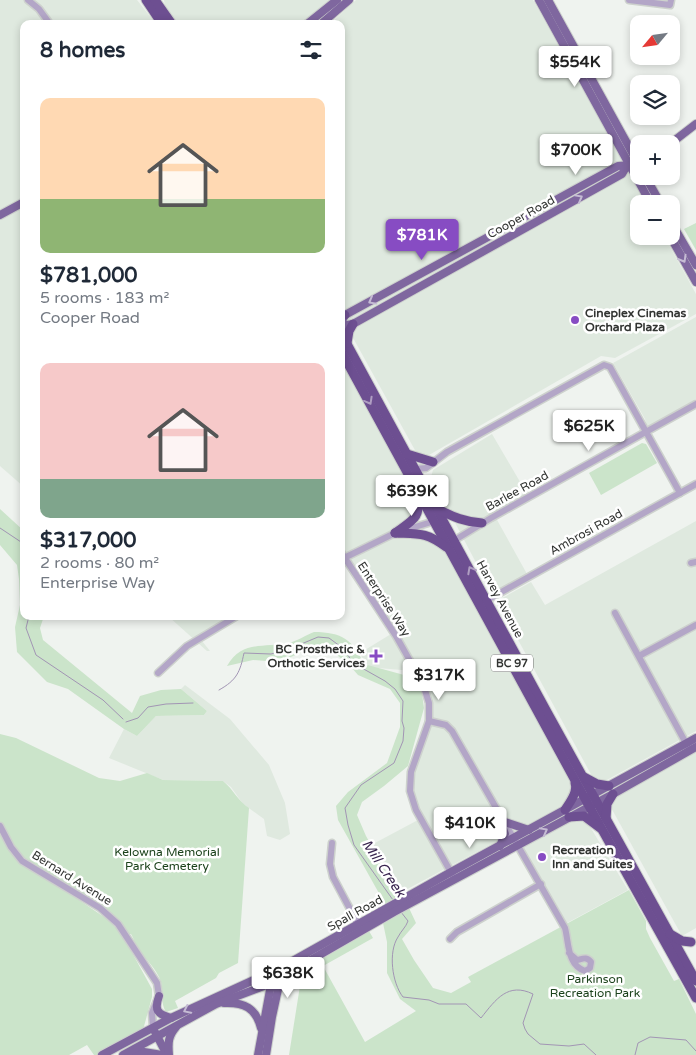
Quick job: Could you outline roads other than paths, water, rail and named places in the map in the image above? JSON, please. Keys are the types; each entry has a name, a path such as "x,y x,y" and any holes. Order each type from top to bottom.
{"highway":[{"path":"146,0 159,20"},
{"path":"155,0 169,20"},
{"path":"161,0 164,12"},
{"path":"345,348 349,331 353,324"},
{"name":"Harvey Avenue","path":"345,354 403,455 417,490 533,700 591,800 606,819 696,981"},
{"name":"Harvey Avenue","path":"345,354 403,455"},
{"path":"403,455 433,462"},
{"path":"403,455 408,466 416,469"},
{"name":"Harvey Avenue","path":"416,469 487,600 578,777"},
{"path":"396,533 417,516 419,508 417,490"},
{"path":"438,508 458,520 482,524"},
{"path":"435,521 442,524 453,536"},
{"path":"396,533 426,534 435,538 449,549"},
{"path":"472,590 480,598 487,600"},
{"path":"602,830 584,816 567,813 577,786 578,777 611,790 606,819"},
{"name":"Harvey Avenue","path":"591,800 602,830 696,998"},
{"path":"670,934 682,941 693,940"}],"main road":[{"path":"312,20 337,0"},
{"path":"326,20 349,0"},
{"path":"539,0 630,153"},
{"path":"548,0 630,152"},
{"path":"680,136 696,124"},
{"name":"Cooper Road","path":"345,316 618,166 630,164"},
{"name":"Cooper Road","path":"345,325 353,324 622,174 630,168"},
{"path":"0,215 20,204"},
{"path":"680,237 696,265"},
{"path":"675,245 696,282"},
{"name":"Spall Road","path":"123,1055 216,1004 269,984 403,902 691,747 696,738"},
{"path":"500,813 499,819 505,834 500,846"},
{"name":"Spall Road","path":"453,876 500,846 516,842 529,830 567,813"},
{"path":"505,822 529,830"},
{"name":"Spall Road","path":"153,1027 272,972 358,924 393,908"},
{"path":"258,1055 272,972 279,978 279,985 266,1055"},
{"path":"159,996 156,1009 160,1014 171,1018"},
{"path":"216,1004 239,1003 250,1007 259,1021 262,1032"},
{"path":"168,1055 168,1040 178,1025"},
{"path":"153,1027 168,1055"},
{"path":"123,1055 153,1027"},
{"path":"102,1055 153,1027"},
{"path":"123,1055 144,1052 162,1055"}],"street":[{"path":"28,0 39,9 47,20"},
{"path":"629,0 671,2"},
{"path":"416,469 426,468 433,462 604,365 610,367 680,493"},
{"name":"Barlee Road","path":"453,536 482,524 696,404"},
{"name":"Ambrosi Road","path":"487,600 696,484"},
{"path":"345,555 396,533 435,521"},
{"name":"Enterprise Way","path":"345,560 396,636 423,684 429,703 429,721 411,772 410,791 416,810 453,876"},
{"path":"615,613 691,747"},
{"path":"158,673 187,646 229,620"},
{"path":"639,656 696,625"},
{"path":"429,721 446,725 452,731 565,928 569,952"},
{"name":"Bernard Avenue","path":"0,826 11,847 22,861 100,908 118,924 153,975 157,983 159,996"},
{"path":"332,843 330,864 333,877 358,924"},
{"path":"450,939 457,932 541,884"},
{"path":"668,947 678,949 693,940"},
{"path":"153,1027 152,1013 159,996"}],"waterway":[{"name":"Mill Creek","path":"0,528 20,541"},
{"name":"Mill Creek","path":"28,620 26,628 36,655 103,700 123,719"},
{"name":"Mill Creek","path":"219,690 230,683 237,675 244,653 271,654 287,650 318,637 329,638 344,649 353,663 385,681 395,689 403,701 402,721 404,728 403,741 394,763 361,785 345,808 354,845 393,900"},
{"name":"Mill Creek","path":"126,722 138,718 148,707 193,703"},
{"name":"Mill Creek","path":"401,912 408,921 395,943 392,959 396,984 403,997 429,1000 439,1004 466,1004 481,1018 503,994 516,990 524,991 533,994 523,1023 528,1034 540,1044 569,1046 584,1044 596,1055"},
{"name":"Mill Creek","path":"635,1055 638,1043 650,1037 686,1040 696,1051"}],"place":[{"name":"Cineplex Cinemas Orchard Plaza","path":"575,320"},
{"name":"BC Prosthetic & Orthotic Services","path":"376,656"},
{"name":"Recreation Inn and Suites","path":"542,857"}],"park label":[{"name":"Kelowna Memorial Park Cemetery","path":"167,859"},
{"name":"Parkinson Recreation Park","path":"595,986"}]}
